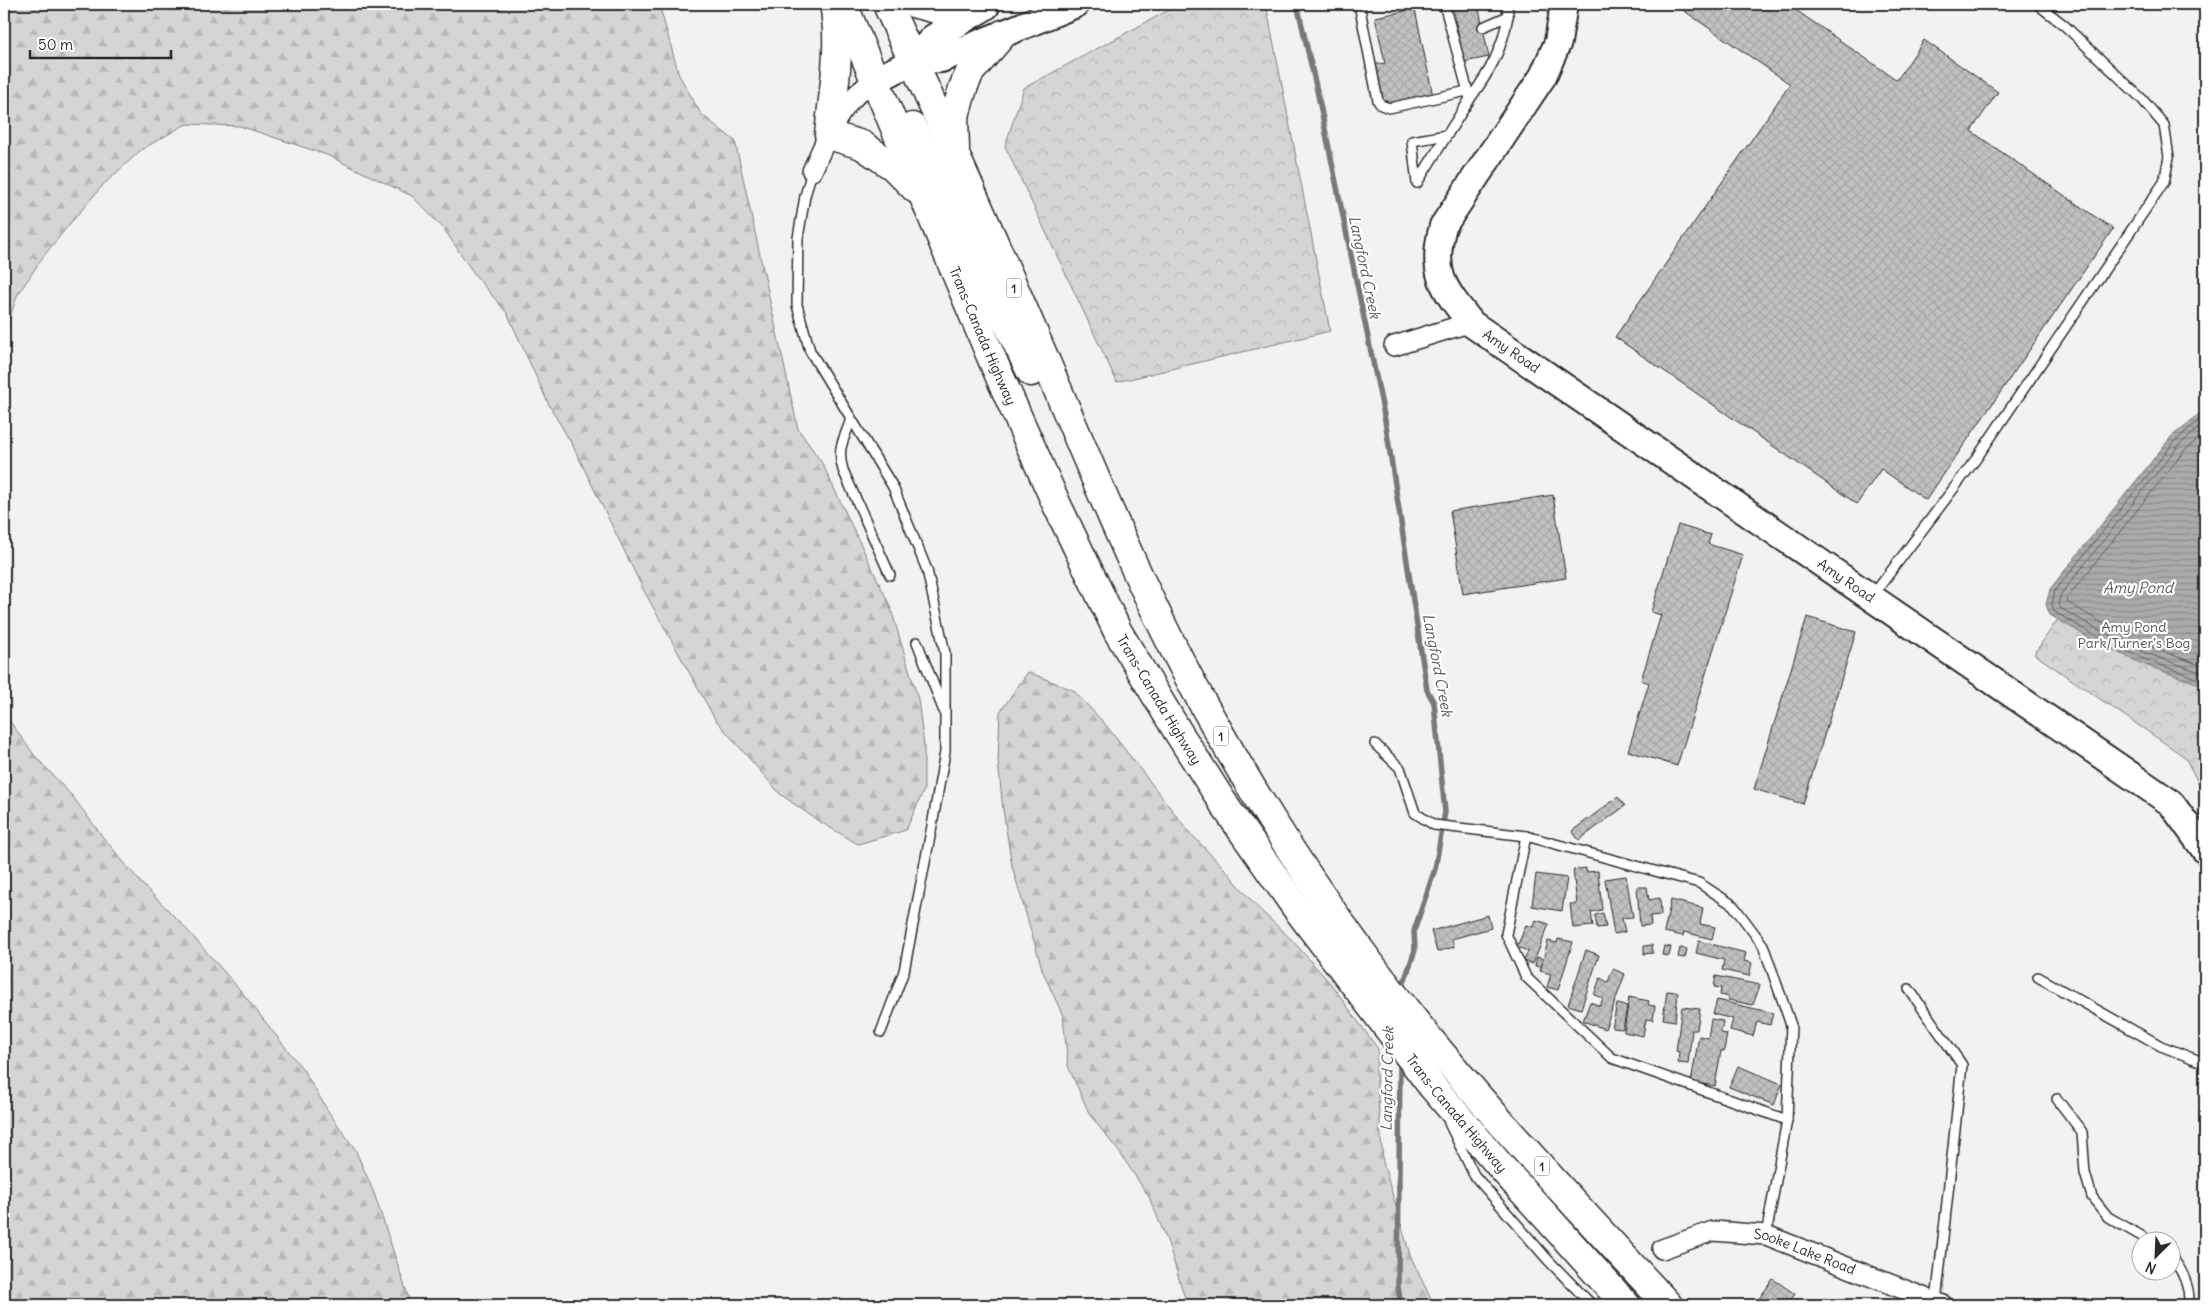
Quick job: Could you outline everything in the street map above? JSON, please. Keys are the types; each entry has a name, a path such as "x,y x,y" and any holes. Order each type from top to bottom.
{"highway":[{"path":"834,4 836,37 835,73 829,135 862,146 894,167 923,196"},
{"name":"Trans-Canada Highway","path":"843,4 992,359 1056,504 1118,632 1178,732 1258,853 1375,1013 1432,1086 1502,1168 1626,1305"},
{"name":"Trans-Canada Highway","path":"887,4 956,154 1071,421 1167,636 1211,718 1273,822 1339,921 1417,1024 1490,1109 1668,1305"},
{"path":"916,4 944,11 985,6"},
{"path":"956,154 954,119 963,88 970,72 1003,34"},
{"path":"876,80 906,115 919,139 1031,372 1046,395 1071,421"},
{"path":"1417,1024 1450,1075 1488,1124 1646,1305"}],"street":[{"path":"913,60 941,60 1076,4"},
{"name":"Amy Road","path":"1564,4 1558,42 1543,76 1443,226 1439,240 1437,264 1441,279 1450,296 1472,324 2171,803 2205,850"},
{"path":"812,171 846,103 863,87 913,60 933,38 985,6"},
{"name":"Amy Road","path":"1394,346 1462,325 1472,324"},
{"name":"Sooke Lake Road","path":"1662,1249 1713,1231 1766,1235 1939,1304"}],"lane":[{"path":"1359,4 1378,101 1381,105 1389,108 1469,95"},
{"path":"1444,4 1454,33 1469,95"},
{"path":"1447,135 1412,140 1417,183 1447,135 1469,95 1496,60 1504,39 1508,16 1507,4"},
{"path":"1871,597 1976,459 2164,182 2170,157 2164,125 2135,92 2064,25 2037,4"},
{"path":"1483,27 1508,16"},
{"path":"812,171 805,196 798,238 797,306 810,351 892,487 927,570 945,653 945,752 904,971 881,1032"},
{"path":"851,418 840,444 839,457 890,575"},
{"path":"916,642 945,713"},
{"path":"1375,744 1400,768 1415,812 1434,824 1526,836 1699,883 1733,905 1763,945 1791,1025 1787,1120 1766,1235"},
{"path":"1526,836 1506,934 1526,977 1612,1058 1787,1120"},
{"path":"2038,977 2161,1046 2205,1063"},
{"path":"1909,989 1962,1065 1939,1304"},
{"path":"1432,1086 1474,1175 1548,1260 1592,1305"},
{"path":"2057,1098 2082,1132 2085,1172 2092,1196 2108,1217 2134,1232"},
{"path":"2182,1274 2190,1291 2189,1305"}],"green space":[{"path":"4,4 659,4 679,75 701,114 735,141 798,429 822,463 890,606 918,699 924,746 924,790 906,830 858,844 817,820 780,794 715,719 643,589 574,448 549,405 507,313 475,275 444,229 412,196 327,155 240,126 186,124 141,150 103,185 42,258 17,296 4,336"},
{"path":"1180,4 1266,4 1330,331 1117,382 1005,146 1024,88"},
{"name":"Amy Pond","path":"2205,405 2205,796 2185,757 2034,654"},
{"path":"1028,672 1073,690 1105,724 1189,832 1223,867 1256,906 1291,939 1331,984 1378,1049 1376,1072 1383,1162 1410,1255 1429,1295 1436,1305 1187,1305 1168,1243 1149,1197 1120,1153 1090,1115 1068,1066 1063,1016 1043,972 1012,866 1003,810 998,761 1000,712"},
{"path":"4,707 8,719 35,756 73,797 102,836 142,884 181,923 241,991 304,1071 328,1111 355,1149 374,1193 411,1305 4,1305"}],"water":[{"name":"Amy Pond","path":"2205,409 2205,686 2142,664 2093,640 2050,615 2046,605 2050,589 2171,437"}],"building":[{"path":"1452,4 1478,4 1489,57 1464,62"},
{"path":"1679,4 1787,4 1897,80 1924,40 1998,92 1971,131 2113,229 1926,500 1881,469 1857,504 1615,337 1790,84 1677,6"},
{"path":"1415,9 1433,96 1391,104 1378,96 1372,65 1385,63 1375,17"},
{"path":"1553,495 1566,578 1463,594 1450,511"},
{"path":"1678,525 1711,535 1708,544 1743,555 1677,766 1628,751 1649,683 1641,680 1661,615 1651,612"},
{"path":"1807,617 1856,632 1803,804 1754,789"},
{"path":"1618,797 1625,806 1579,840 1572,831"},
{"path":"1586,868 1586,872 1598,871 1602,910 1591,912 1593,926 1573,928 1570,904 1577,904 1573,870"},
{"path":"1536,874 1567,878 1562,911 1532,906"},
{"path":"1626,876 1633,917 1622,918 1625,932 1614,934 1605,879"},
{"path":"1637,887 1647,887 1649,900 1660,898 1661,915 1650,916 1651,925 1640,926"},
{"path":"1671,900 1703,908 1700,924 1715,927 1712,939 1684,932 1683,936 1664,932"},
{"path":"1603,913 1606,927 1597,928 1595,915"},
{"path":"1488,915 1491,928 1452,939 1454,947 1437,952 1431,931"},
{"path":"1536,920 1549,924 1533,964 1524,961 1528,951 1517,947 1526,925 1533,927"},
{"path":"1558,939 1573,942 1558,990 1547,987 1551,974 1540,971 1548,941 1557,943"},
{"path":"1699,941 1746,953 1744,961 1752,963 1749,976 1722,970 1724,960 1696,953"},
{"path":"1652,945 1653,953 1644,954 1644,946"},
{"path":"1664,946 1671,947 1669,956 1662,955"},
{"path":"1680,948 1687,949 1685,958 1678,957"},
{"path":"1586,950 1599,955 1581,1009 1568,1005"},
{"path":"1537,957 1543,959 1541,967 1535,966"},
{"path":"1613,969 1625,974 1605,1029 1583,1021 1590,1002 1600,1006 1603,998 1594,995 1600,978 1608,982"},
{"path":"1716,976 1760,985 1753,1005 1728,1000 1728,997 1720,995 1721,988 1714,987"},
{"path":"1667,991 1678,992 1675,1021 1663,1019"},
{"path":"1629,997 1649,1001 1648,1005 1655,1006 1653,1020 1646,1019 1643,1036 1624,1032"},
{"path":"1717,1000 1773,1013 1770,1025 1757,1022 1753,1036 1730,1030 1733,1019 1713,1014"},
{"path":"1617,1004 1627,1006 1623,1029 1612,1028"},
{"path":"1682,1007 1700,1009 1697,1030 1692,1030 1688,1064 1678,1063 1679,1052 1676,1051"},
{"path":"1711,1019 1723,1021 1721,1033 1727,1034 1724,1051 1721,1051 1715,1086 1691,1082 1699,1036 1708,1038"},
{"path":"1738,1066 1782,1084 1774,1105 1729,1087"},
{"path":"1773,1279 1795,1294 1787,1305 1765,1305 1758,1300"},
{"path":"1758,1300 1765,1305 1754,1305"}],"waterway":[{"name":"Langford Creek","path":"1297,4 1318,95 1385,420 1427,690 1434,703 1445,812 1435,869 1414,931 1415,950 1401,991"},
{"name":"Langford Creek","path":"1400,1060 1398,1287 1401,1305"}],"park label":[{"name":"Amy Pond Park/Turner's Bog","path":"2134,636"}]}
